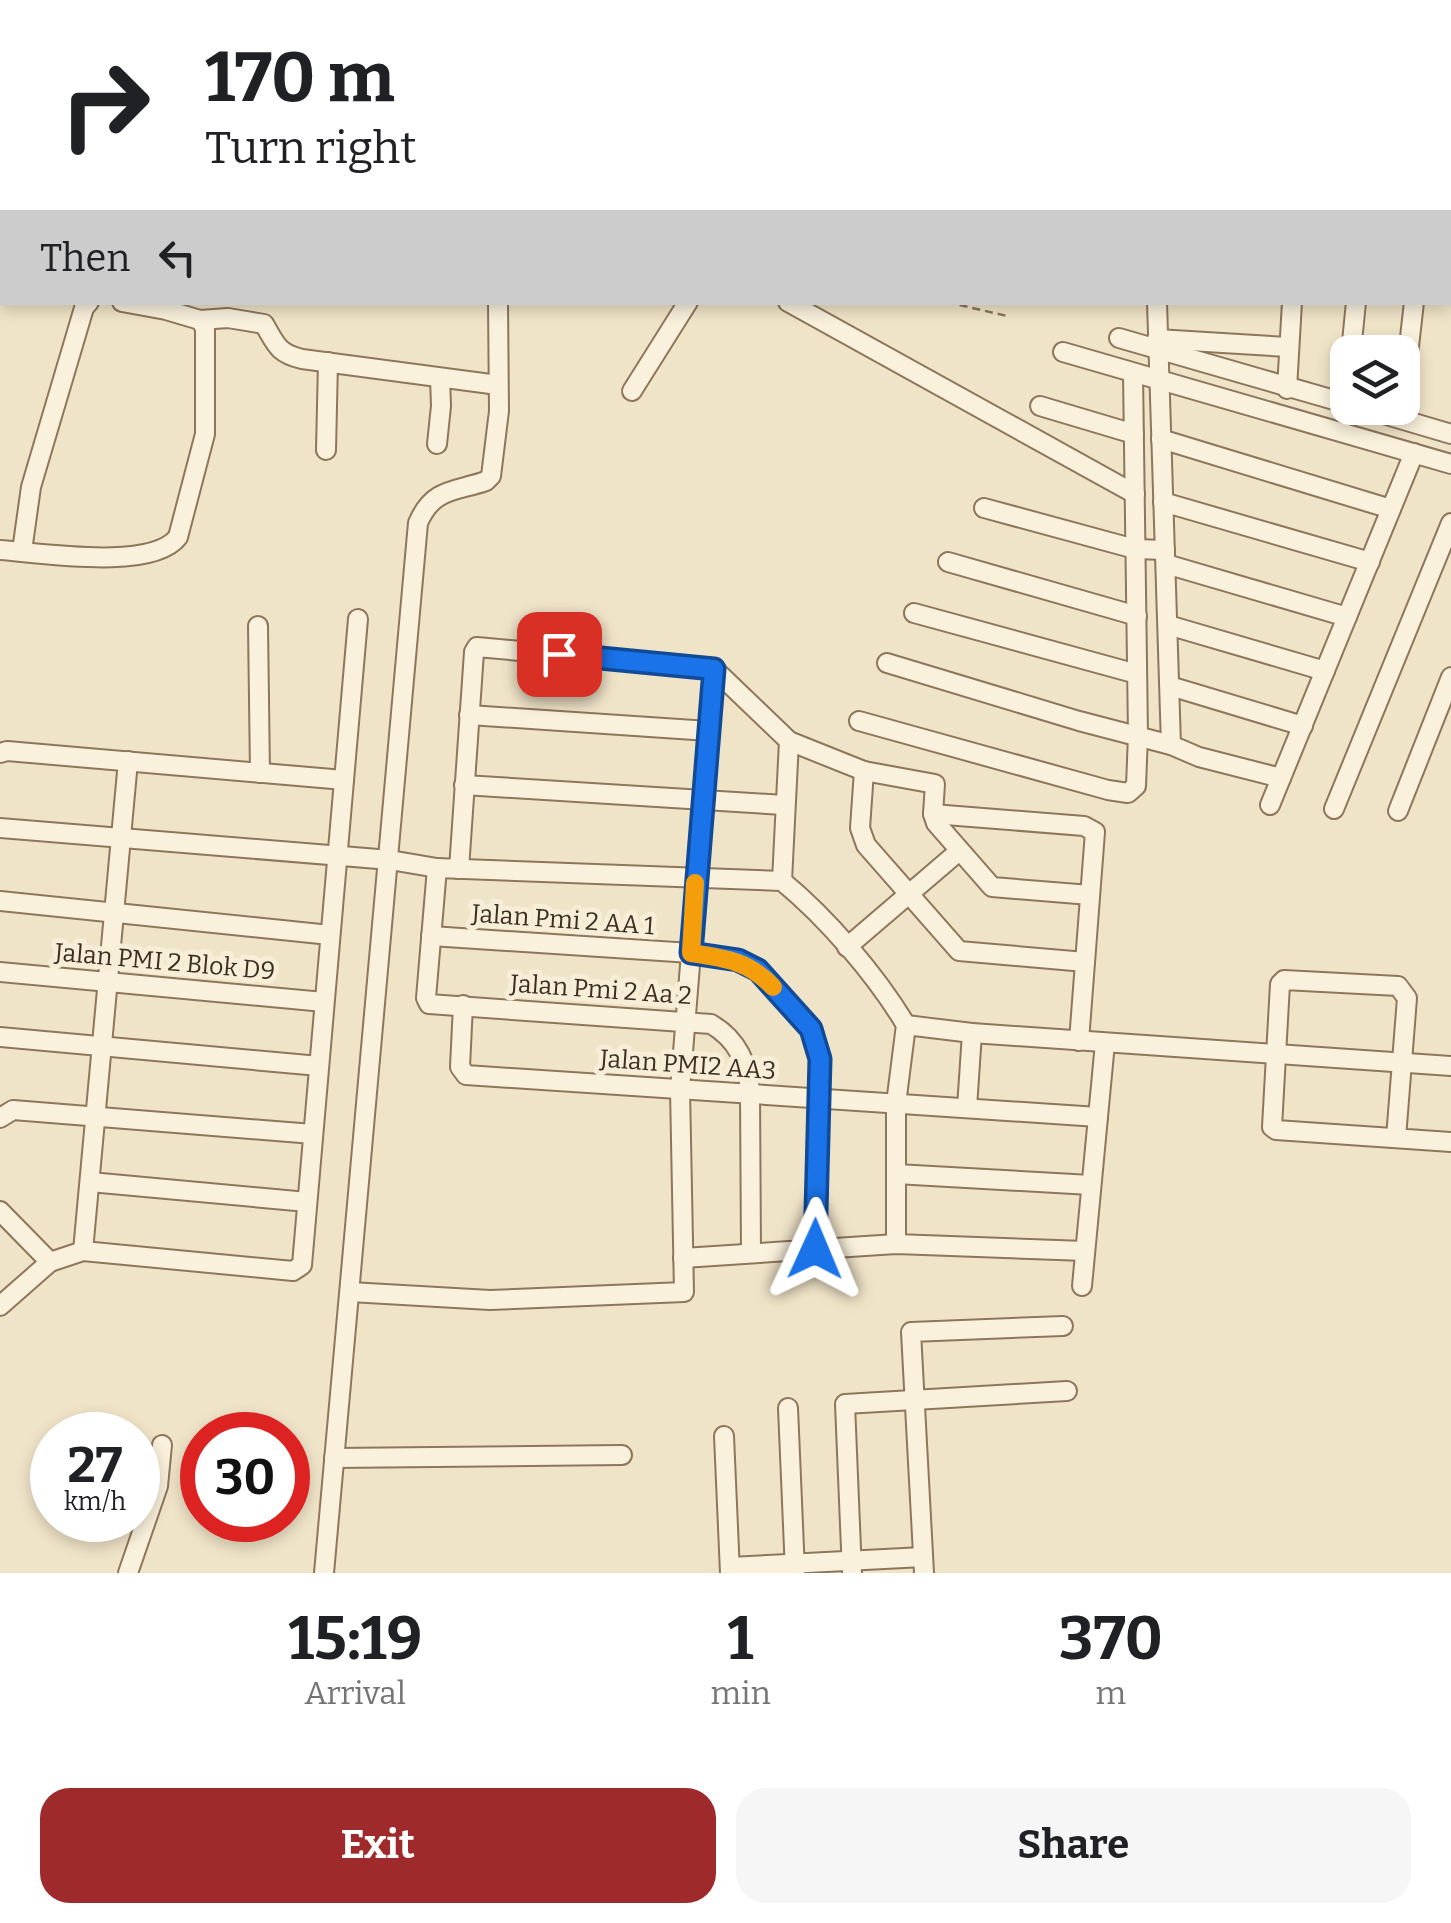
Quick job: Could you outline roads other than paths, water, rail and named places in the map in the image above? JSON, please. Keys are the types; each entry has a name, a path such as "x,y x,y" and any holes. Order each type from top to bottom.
{"street":[{"path":"22,551 31,487 86,305"},
{"path":"132,305 200,320 228,318 264,324 280,352 498,385"},
{"path":"324,1573 418,523 428,503 491,476 499,411 498,305"},
{"path":"632,391 686,305"},
{"path":"793,305 1135,494"},
{"path":"1158,305 1172,745"},
{"path":"1287,389 1292,305"},
{"path":"1353,335 1356,305"},
{"path":"1411,335 1414,305"},
{"path":"0,550 136,557 170,547 184,520 205,434 206,347 205,328 200,320"},
{"path":"1119,338 1288,347"},
{"path":"1157,343 1287,389 1330,397"},
{"path":"1063,352 1451,464"},
{"path":"326,450 328,362"},
{"path":"859,721 1108,790 1128,793 1136,786 1133,373"},
{"path":"437,444 442,406 440,378"},
{"path":"1040,406 1134,434"},
{"path":"1420,423 1451,434"},
{"path":"1161,439 1392,508"},
{"path":"1270,805 1414,453"},
{"path":"1163,502 1370,562"},
{"path":"984,508 1166,557 1347,617"},
{"path":"1334,809 1451,524"},
{"path":"948,562 1136,616"},
{"path":"914,613 1137,674"},
{"path":"0,1306 50,1262 83,1251 293,1271 302,1265 358,618"},
{"path":"1168,625 1325,671"},
{"path":"258,626 260,773"},
{"path":"458,869 474,652 482,646 714,669 789,741 864,771 935,784 936,823 992,887 1090,895"},
{"path":"887,664 1281,778"},
{"path":"350,1292 490,1300 684,1292 680,1089 714,669"},
{"path":"1398,811 1451,678"},
{"path":"1170,686 1303,726"},
{"path":"469,715 709,732"},
{"path":"782,881 789,741"},
{"path":"0,753 344,780"},
{"path":"83,1251 128,762"},
{"path":"864,771 862,837 959,951 1085,962"},
{"path":"464,785 784,805"},
{"path":"933,814 1091,828 1096,838 1080,1041"},
{"path":"0,828 390,860 437,868 782,881 807,901 847,947 906,1025 896,1104 896,1244"},
{"path":"847,947 958,852"},
{"path":"431,936 437,868"},
{"path":"0,901 330,935"},
{"name":"Jalan Pmi 2 AA 1","path":"431,936 691,953 738,960 758,970 811,1029 820,1059 815,1249"},
{"name":"Jalan Pmi 2 Aa 2","path":"431,936 426,998 434,1006 686,1021 720,1029 744,1058 749,1071 751,1253"},
{"name":"Jalan PMI 2 Blok D9","path":"0,972 324,1002"},
{"path":"1396,1138 1407,998 1404,990 1398,986 1284,980 1280,984 1270,1120 1276,1130 1451,1142"},
{"name":"Jalan PMI2 AA3","path":"462,1005 460,1067 466,1075 1098,1117"},
{"path":"906,1025 972,1033 1451,1066"},
{"path":"967,1108 972,1033"},
{"path":"0,1037 319,1066"},
{"path":"1082,1286 1106,1043"},
{"path":"0,1118 12,1110 313,1134"},
{"path":"896,1174 1091,1185"},
{"path":"90,1182 307,1202"},
{"path":"0,1211 50,1262"},
{"path":"683,1258 896,1244 1085,1252"},
{"path":"724,1436 730,1570 923,1565 911,1332 1063,1326"},
{"path":"851,1567 845,1404 1067,1392"},
{"path":"788,1408 794,1568"},
{"path":"128,1573 158,1486 162,1445"},
{"path":"334,1458 622,1456"}]}
